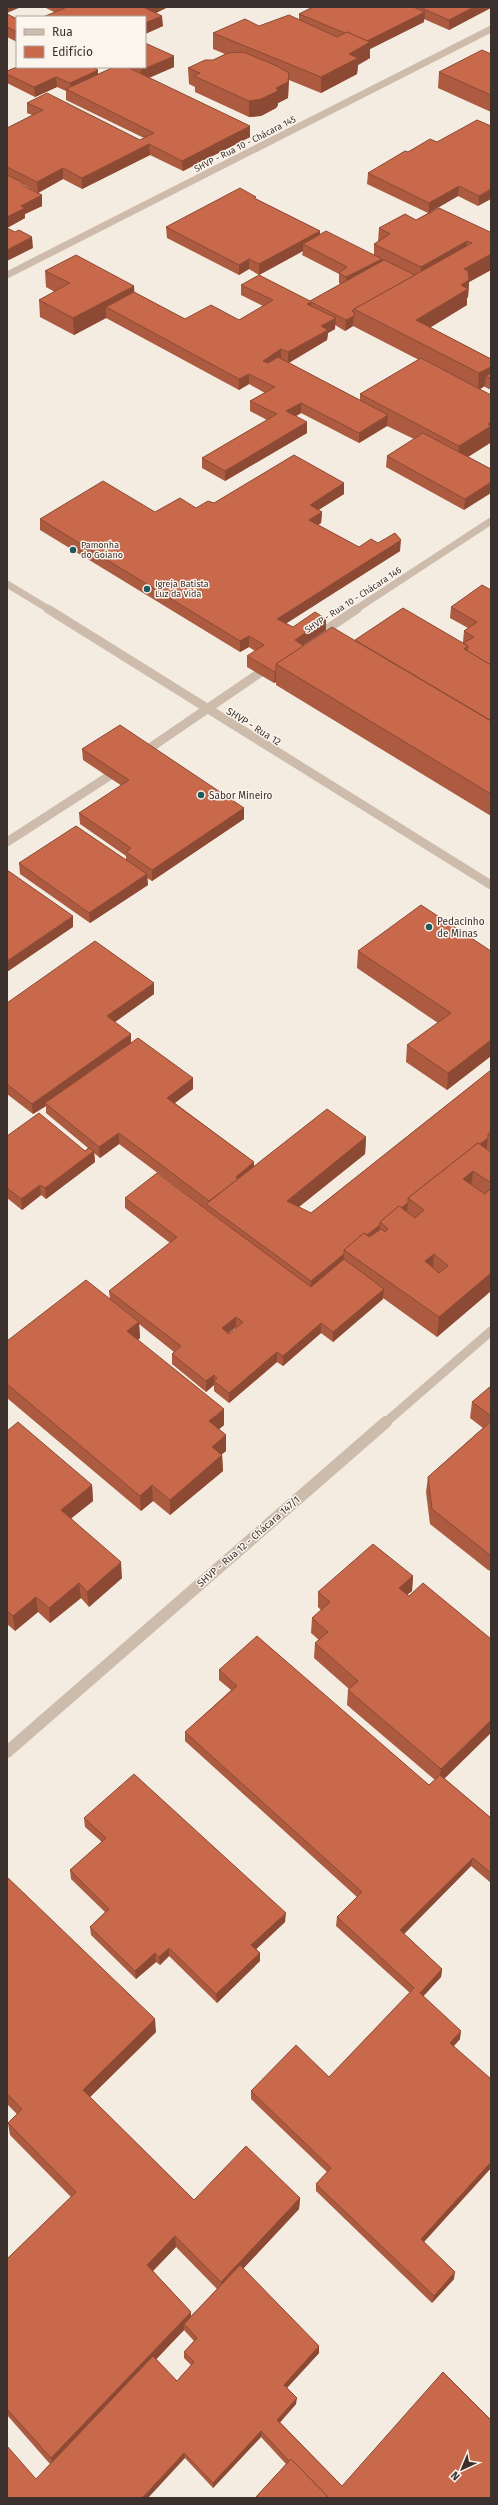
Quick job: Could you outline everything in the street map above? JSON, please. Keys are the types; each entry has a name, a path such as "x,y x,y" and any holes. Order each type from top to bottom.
{"street":[{"name":"SHVP - Rua 10 - Chácara 145","path":"7,274 491,29"},
{"name":"SHVP - Rua 10 - Chácara 146","path":"308,642 491,521"},
{"name":"SHVP - Rua 12","path":"7,584 491,885"},
{"path":"7,842 125,766 206,708 275,663"},
{"name":"SHVP - Rua 12 - Chácara 147/1","path":"7,1752 491,1331"}],"building":[{"path":"64,7 146,7 145,8 162,16 146,23 146,16 45,16 65,8"},
{"path":"313,7 413,7 425,12 367,41 299,14"},
{"path":"419,7 474,7 449,20"},
{"path":"7,14 16,18 16,32 7,27"},
{"path":"289,15 337,37 347,32 370,42 349,54 358,58 321,77 213,33 245,19 259,26"},
{"path":"146,43 174,56 146,68"},
{"path":"482,50 491,54 491,95 439,72"},
{"path":"243,52 277,66 289,73 288,82 276,88 278,89 276,92 261,99 249,101 194,76 200,73 188,68 205,60 213,60 228,53"},
{"path":"16,67 94,68 98,70 70,83 56,77 34,87 7,74 7,71"},
{"path":"112,68 129,68 250,126 182,161 149,144 82,178 63,168 37,182 7,167 7,128 43,110 27,103 47,93 140,140 154,133 66,89"},
{"path":"477,120 491,126 491,189 479,196 459,186 429,203 368,173 405,151 408,152 430,139 437,142"},
{"path":"7,175 22,182 22,185 42,195 21,206 25,208 7,217"},
{"path":"240,188 256,197 254,198 320,231 259,264 249,259 239,265 166,227"},
{"path":"439,208 491,232 491,254 464,269 468,271 469,280 461,285 468,289 416,320 491,359 491,367 479,373 354,309 472,243 467,241 421,267 374,244 390,234 379,228 405,214 416,220"},
{"path":"7,228 15,232 19,230 32,237 7,250"},
{"path":"326,231 382,259 346,277 339,273 347,267 303,244"},
{"path":"76,255 134,286 73,318 39,300 70,283 45,271"},
{"path":"384,260 415,275 354,309 352,311 354,312 354,316 346,320 311,302 307,304 336,318 321,326 328,330 288,352 281,349 263,361 268,363 278,357 388,415 359,433 301,403 286,411 307,422 225,471 202,458 277,414 250,401 275,387 249,374 239,379 106,307 134,292 185,319 211,305 239,320 273,300 241,285 259,275 310,301"},
{"path":"421,358 491,395 491,422 488,424 491,426 459,446 360,394"},
{"path":"491,373 491,379 486,376"},
{"path":"423,433 491,469 491,482 465,499 387,456"},
{"path":"294,455 344,483 310,505 322,512 309,520 359,547 371,539 378,543 395,533 401,540 277,619 293,627 315,612 326,619 295,640 304,646 276,664 275,672 247,656 264,645 249,636 240,641 40,519 103,481 155,512 180,498 196,508 208,501 214,503"},
{"path":"482,585 491,590 491,665 467,651 468,646 463,643 474,637 464,631 477,622 451,607"},
{"path":"403,608 468,646 464,649 491,665 491,720 355,640"},
{"path":"332,627 491,721 491,794 276,664"},
{"path":"120,725 244,808 152,870 126,852 131,848 79,813 129,780 82,749"},
{"path":"76,826 147,874 89,913 19,863"},
{"path":"7,870 73,916 7,961"},
{"path":"421,905 491,951 491,1040 448,1073 407,1045 451,1013 358,951"},
{"path":"95,941 154,983 107,1016 131,1034 32,1104 7,1084 7,1003"},
{"path":"138,1038 193,1078 167,1098 254,1162 236,1177 238,1179 209,1201 119,1133 99,1147 45,1103"},
{"path":"491,1070 491,1132 488,1134 488,1138 480,1144 478,1143 408,1198 408,1203 401,1208 399,1206 380,1222 380,1225 367,1235 364,1233 344,1250 344,1254 311,1281 206,1204 327,1109 366,1137 287,1201 311,1213"},
{"path":"39,1113 85,1151 89,1148 94,1151 45,1188 40,1185 21,1199 7,1188 7,1136"},
{"path":"478,1143 491,1152 491,1183 473,1171 463,1179 485,1194 491,1188 491,1273 439,1317 344,1250 364,1233 369,1237 381,1229 385,1232 388,1229 380,1222 399,1206 415,1218 424,1210 408,1198","holes":["434,1254 448,1266 439,1273 425,1261"]},
{"path":"157,1173 311,1287 344,1259 384,1289 333,1332 321,1323 283,1356 277,1352 229,1393 214,1381 217,1378 214,1375 206,1381 172,1354 181,1346 109,1291 177,1237 125,1198","holes":["236,1317 243,1322 229,1334 222,1328"]},
{"path":"86,1280 139,1322 127,1331 224,1409 209,1421 226,1435 212,1447 222,1455 170,1500 152,1485 140,1496 7,1384 7,1341"},
{"path":"491,1386 491,1416 472,1402"},
{"path":"18,1422 92,1485 61,1510 121,1562 87,1592 79,1583 49,1608 36,1597 13,1616 7,1611 7,1431"},
{"path":"490,1422 491,1555 432,1509 428,1477"},
{"path":"373,1544 413,1576 399,1588 409,1596 423,1583 491,1639 491,1720 441,1769 348,1690 358,1681 315,1643 328,1632 312,1618 330,1602 318,1592"},
{"path":"257,1636 429,1785 440,1775 491,1818 491,1873 473,1858 400,1930 442,1969 420,1993 461,2031 450,2043 491,2079 491,2162 421,2239 455,2272 434,2296 316,2184 331,2168 251,2091 296,2045 329,2077 414,1988 337,1917 362,1892 185,1732 237,1686 219,1670"},
{"path":"134,1774 286,1913 251,1945 260,1953 216,1994 169,1948 159,1957 155,1953 135,1971 90,1927 109,1909 70,1870 106,1838 84,1818"},
{"path":"7,1877 155,2019 83,2090 194,2200 246,2146 300,2198 221,2282 175,2236 147,2265 191,2312 51,2458 7,2409 7,2259 76,2192 8,2123 22,2109 7,2094"},
{"path":"240,2265 319,2346 284,2385 297,2398 277,2420 342,2486 443,2372 491,2420 491,2498 329,2498 291,2459 289,2461 261,2431 213,2483 184,2453 142,2498 7,2498 7,2446 36,2479 153,2356 177,2381 194,2362 184,2352 197,2338 184,2324"},
{"path":"291,2459 329,2498 255,2498"}],"place":[{"name":"Pamonha do Goiano","path":"73,550"},
{"name":"Igreja Batista Luz da Vida","path":"147,589"},
{"name":"Sabor Mineiro","path":"201,795"},
{"name":"Pedacinho de Minas","path":"429,927"}]}
